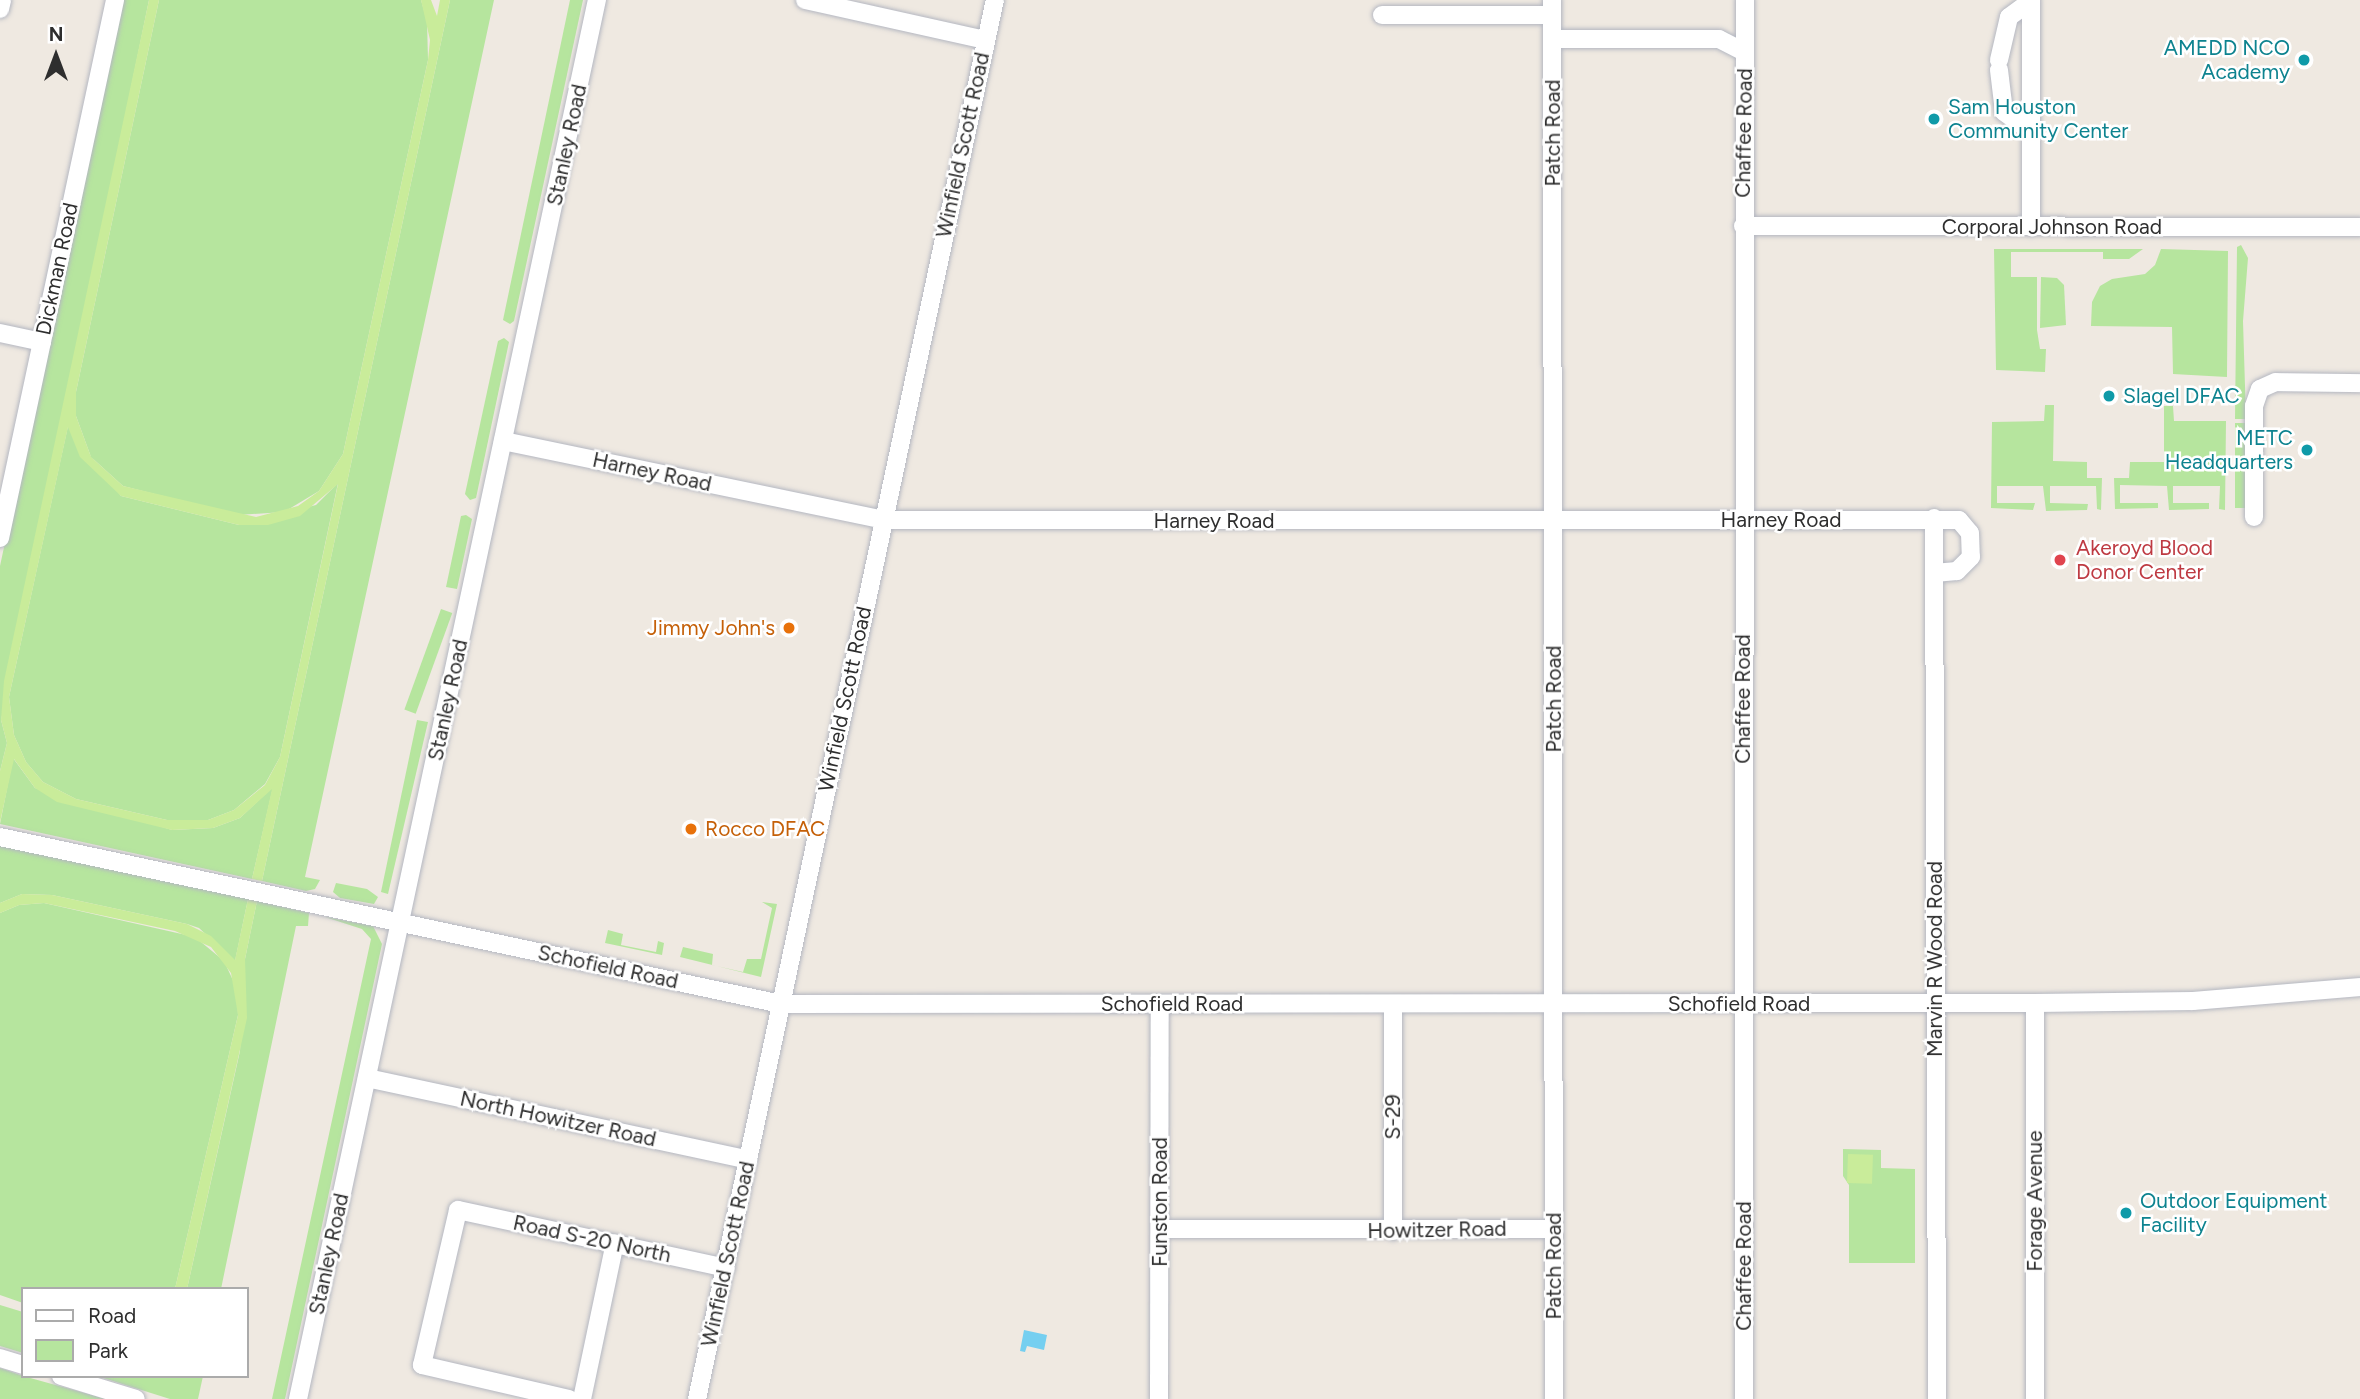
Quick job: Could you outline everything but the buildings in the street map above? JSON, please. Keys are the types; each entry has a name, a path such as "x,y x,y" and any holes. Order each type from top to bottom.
{"street":[{"path":"0,9 2,0"},
{"name":"Dickman Road","path":"0,538 115,0"},
{"name":"Stanley Road","path":"298,1399 597,0"},
{"path":"805,0 986,40"},
{"name":"Winfield Scott Road","path":"697,1399 995,0"},
{"name":"Chaffee Road","path":"1744,1399 1742,521 1745,0"},
{"path":"2031,0 2009,17 1999,65 2004,112 2032,132"},
{"path":"2031,0 2031,226"},
{"path":"1382,15 1552,8"},
{"name":"Patch Road","path":"1552,8 1554,1399"},
{"path":"1553,39 1719,38 1745,52"},
{"name":"Corporal Johnson Road","path":"1743,226 2360,227"},
{"path":"0,333 42,342"},
{"path":"2254,517 2254,406 2260,389 2276,382 2360,383"},
{"name":"Harney Road","path":"503,441 883,520 1959,520 1966,526 1971,543 1965,565 1934,573"},
{"name":"Marvin R Wood Road","path":"1934,519 1937,1399"},
{"name":"Schofield Road","path":"0,837 781,1004 2035,1003 2193,1001 2360,988"},
{"name":"Forage Avenue","path":"2035,1003 2035,1399"},
{"name":"Funston Road","path":"1159,1399 1160,1004"},
{"name":"S-29","path":"1393,1004 1393,1231"},
{"name":"North Howitzer Road","path":"367,1078 748,1160"},
{"name":"Road S-20 North","path":"569,1399 422,1365 457,1210 726,1268"},
{"name":"Howitzer Road","path":"1160,1229 1393,1231 1554,1228"},
{"path":"582,1399 615,1243"},
{"path":"0,1358 21,1364"},
{"path":"68,1378 136,1399"}],"green space":[{"path":"121,0 149,0 1,720 7,743 0,771 0,566"},
{"path":"149,0 159,0 76,392 76,416 91,457 123,486 256,517 298,506 319,491 343,454 428,60 430,40 421,0 431,0 437,16 440,0 450,0 262,881 252,879 272,789 240,818 213,828 172,830 57,802 35,788 14,759 0,822 0,771 7,743 1,720 4,681","holes":["68,427 80,457 121,496 239,525 268,525 300,516 338,484 280,757 265,785 234,810 208,820 167,820 76,799 43,782 26,762 14,735 9,697"]},
{"path":"159,0 421,0 427,21 428,60 343,454 319,491 284,512 238,515 123,486 91,457 76,416 76,392"},
{"path":"450,0 494,0 305,877 320,880 315,889 306,891 262,881"},
{"path":"570,0 583,0 514,321 510,324 503,320"},
{"path":"2241,245 2248,258 2243,321 2246,419 2235,419 2237,247"},
{"path":"1994,249 2143,249 2129,259 2103,259 2103,252 2011,252 2011,277 2037,277 2037,330 2040,349 2046,349 2045,372 1996,370"},
{"path":"2161,249 2228,251 2227,377 2173,374 2172,327 2091,326 2092,302 2100,286 2112,279 2145,274 2155,265"},
{"path":"2041,277 2057,278 2064,285 2066,325 2040,328"},
{"path":"504,338 509,342 476,498 470,500 465,494 498,341"},
{"path":"2045,405 2054,405 2053,461 2087,462 2087,478 2102,478 2101,510 2097,509 2096,486 2050,486 2050,503 2088,504 2087,510 2046,511 2043,486 1997,486 1997,503 2035,503 2033,510 1991,508 1992,422 2044,421"},
{"path":"2164,406 2173,406 2174,421 2226,421 2225,510 2219,509 2220,486 2173,486 2173,503 2209,503 2209,509 2169,510 2167,486 2120,485 2120,503 2158,503 2158,508 2115,509 2114,478 2129,478 2130,462 2164,462"},
{"path":"2235,423 2246,423 2246,508 2235,508"},
{"path":"68,426 121,496 239,525 316,505 338,483 280,757 265,784 234,810 208,820 167,820 76,799 43,782 26,762 14,735 9,697"},
{"path":"466,515 472,519 457,589 446,587 461,516"},
{"path":"441,609 452,613 416,714 404,710"},
{"path":"417,720 428,722 388,894 381,892"},
{"path":"13,758 35,788 172,830 213,828 240,818 273,787 252,879 0,824"},
{"path":"0,845 248,899 235,961 199,928 187,924 52,895 22,894 0,903"},
{"path":"336,883 367,889 378,897 374,904 340,898 333,892"},
{"path":"22,894 52,895 187,924 211,936 235,960 248,899 257,901 245,959 247,1018 187,1287 175,1287 238,1015 231,973 211,947 175,931 44,903 19,905 0,913 0,903"},
{"path":"257,901 309,913 308,926 296,926 221,1287 187,1287 240,1051 245,959"},
{"path":"762,902 777,904 761,977 717,966 743,972 747,959 761,959 772,908"},
{"path":"44,903 195,937 224,961 237,989 238,1015 175,1287 21,1287 21,1302 0,1295 0,913 19,905"},
{"path":"325,917 373,926 382,944 285,1399 272,1399 371,939 362,929"},
{"path":"608,930 623,934 621,945 656,952 658,941 664,943 662,955 605,943"},
{"path":"683,947 713,954 712,965 680,957"},
{"path":"1843,1149 1881,1150 1881,1168 1915,1169 1915,1263 1849,1263 1849,1185 1843,1176"},
{"path":"1848,1154 1873,1155 1872,1184 1847,1183"},
{"path":"0,1305 21,1311 21,1352 0,1346"},
{"path":"0,1368 21,1375 21,1378 30,1378 106,1399 0,1399"},
{"path":"103,1378 203,1378 198,1399 170,1399"}],"water":[{"path":"1024,1330 1047,1335 1044,1350 1027,1346 1025,1352 1020,1351"}],"place":[{"name":"AMEDD NCO Academy","path":"2304,60"},
{"name":"Sam Houston Community Center","path":"1934,119"},
{"name":"Slagel DFAC","path":"2109,396"},
{"name":"METC Headquarters","path":"2307,450"},
{"name":"Akeroyd Blood Donor Center","path":"2060,560"},
{"name":"Jimmy John's","path":"789,628"},
{"name":"Rocco DFAC","path":"691,829"},
{"name":"Outdoor Equipment Facility","path":"2126,1213"}]}
